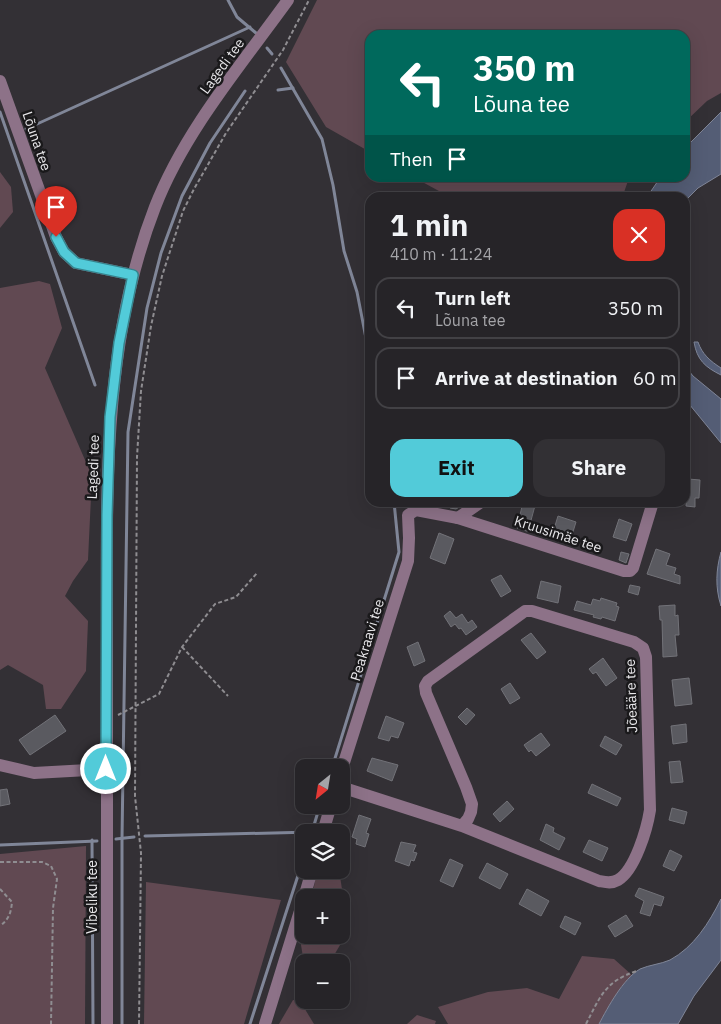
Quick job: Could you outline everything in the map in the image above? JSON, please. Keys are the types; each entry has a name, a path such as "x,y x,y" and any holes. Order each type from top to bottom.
{"street":[{"name":"Lagedi tee","path":"106,769 107,515 110,417 116,362 133,275 156,205 187,144 205,114 288,0"},
{"name":"Lõuna tee","path":"0,81 56,237 64,252 76,263 133,275"},
{"path":"458,518 474,507"},
{"name":"Kruusimäe tee","path":"408,515 416,510 458,518 624,571 630,571 633,568 651,507"},
{"name":"Peakraavi tee","path":"345,759 408,561 408,515"},
{"name":"Jõeääre tee","path":"350,791 462,826 599,881 609,883 616,881 621,878 633,860 641,843 650,810 646,657 643,648 634,642 532,611 525,611 428,680 425,686 426,693 472,804 468,820 462,826"},
{"path":"0,765 34,773 106,769"},
{"name":"Vibeliku tee","path":"106,769 107,1024"},
{"path":"265,1024 295,927"}],"path":[{"path":"139,1024 141,853 135,796 136,457 141,391 152,315 183,211 226,133 283,50 309,0"},
{"path":"107,718 135,708 158,694 182,647 215,604 236,597 257,573"},
{"path":"182,647 228,696"},
{"path":"0,862 42,862 51,866 58,879 53,908 51,1024"},
{"path":"0,889 12,902 11,914 0,926"},
{"path":"586,1024 604,990 623,975 637,971"}],"shaded area":[{"path":"317,0 721,0 721,93 707,101 690,117 690,30 365,30 365,149 326,127 286,62"},
{"path":"0,172 11,187 13,212 0,228"},
{"path":"422,182 628,182 624,192 441,192"},
{"path":"39,281 50,284 62,328 45,368 92,476 88,560 65,596 88,621 86,671 61,709 46,709 43,685 8,665 0,670 0,288"},
{"path":"86,846 85,1024 0,1024 0,854"},
{"path":"315,879 340,879 342,889 314,889"},
{"path":"146,882 281,900 244,1024 144,1024"},
{"path":"341,944 335,954 302,954 301,945"},
{"path":"582,956 614,959 633,976 622,986 599,1024 448,1024 438,1007 488,992 527,988 559,999"},
{"path":"293,1000 295,1000 295,1009 305,1009 314,1024 279,1024"},
{"path":"417,1015 436,1021 435,1024 407,1024"}],"water":[{"path":"721,112 721,174 698,188 690,196 690,192 650,192 657,182 690,182 690,143"},
{"path":"694,342 698,342 707,357 721,368 721,375 710,369 703,362 697,354"},
{"path":"690,372 721,399 721,443 690,405"},
{"path":"721,552 721,606 717,579"},
{"path":"721,899 721,960 694,996 678,1024 599,1024 616,994 628,979 640,969 670,960 679,955 700,934"}],"building":[{"path":"690,479 700,480 699,498 695,498 695,507 690,506"},
{"path":"522,507 535,507 530,524 535,525 533,533 517,528"},
{"path":"558,516 576,522 572,535 554,529"},
{"path":"619,519 632,524 626,541 613,537"},
{"path":"439,533 454,539 445,564 430,558"},
{"path":"656,549 670,554 666,565 676,568 674,574 680,576 680,584 647,574"},
{"path":"621,552 629,554 626,563 619,560"},
{"path":"501,575 511,591 501,597 491,580"},
{"path":"541,581 561,586 558,603 537,598"},
{"path":"630,585 640,587 638,595 628,592"},
{"path":"601,598 617,603 616,606 619,607 615,621 602,617 601,619 593,617 594,615 574,610 577,601 591,605 593,599 600,601"},
{"path":"675,605 675,616 678,615 679,635 675,635 677,656 663,657 662,620 660,620 659,606"},
{"path":"450,611 456,618 462,614 468,623 472,620 477,627 466,635 455,624 451,627 444,616"},
{"path":"531,633 546,652 537,659 521,640"},
{"path":"418,642 425,661 414,666 407,647"},
{"path":"603,658 617,678 606,686 596,672 593,674 589,669"},
{"path":"689,678 692,704 675,706 672,680"},
{"path":"510,683 520,698 510,704 501,689"},
{"path":"467,708 475,715 466,725 458,717"},
{"path":"55,715 66,731 30,755 19,740"},
{"path":"386,716 404,723 398,738 391,736 389,741 378,738"},
{"path":"686,724 687,742 673,744 671,726"},
{"path":"541,733 550,745 536,756 531,750 529,752 524,745"},
{"path":"605,736 622,745 616,755 600,746"},
{"path":"372,758 398,765 392,781 367,771"},
{"path":"680,761 683,782 671,783 669,762"},
{"path":"592,784 621,798 617,806 588,793"},
{"path":"7,789 10,804 0,806 0,790"},
{"path":"507,801 514,809 500,822 493,814"},
{"path":"672,808 687,812 684,824 669,820"},
{"path":"359,815 371,819 366,833 369,834 365,847 356,844 357,839 352,837"},
{"path":"546,824 554,828 553,832 565,838 559,850 540,840"},
{"path":"589,840 608,848 602,861 583,852"},
{"path":"401,842 416,845 413,852 417,853 414,861 411,860 409,866 395,861"},
{"path":"670,850 682,856 674,871 663,866"},
{"path":"450,859 463,865 453,887 440,881"},
{"path":"487,863 508,874 500,889 479,878"},
{"path":"639,888 664,897 661,906 654,904 650,916 640,913 644,901 635,896"},
{"path":"527,889 549,901 541,916 519,904"},
{"path":"626,915 633,926 615,937 608,926"},
{"path":"565,916 581,923 575,935 560,927"}],"waterway":[{"path":"228,0 237,17 256,33"},
{"path":"26,129 250,27"},
{"path":"267,48 272,54"},
{"path":"281,68 322,139 333,185 344,251 357,292 365,333"},
{"path":"278,90 293,88"},
{"path":"122,1024 122,839 128,432 147,308 161,253 182,196 210,143 245,91"},
{"path":"0,112 95,385"},
{"path":"335,759 399,552 394,507"},
{"path":"314,824 317,814"},
{"path":"145,836 295,832"},
{"path":"116,839 134,837"},
{"path":"92,840 93,1024"},
{"path":"0,845 97,841"},
{"path":"250,1024 297,879"}],"route":[{"path":"56,237 64,252 76,263 133,275 114,371 110,417 107,515 106,769"}]}
